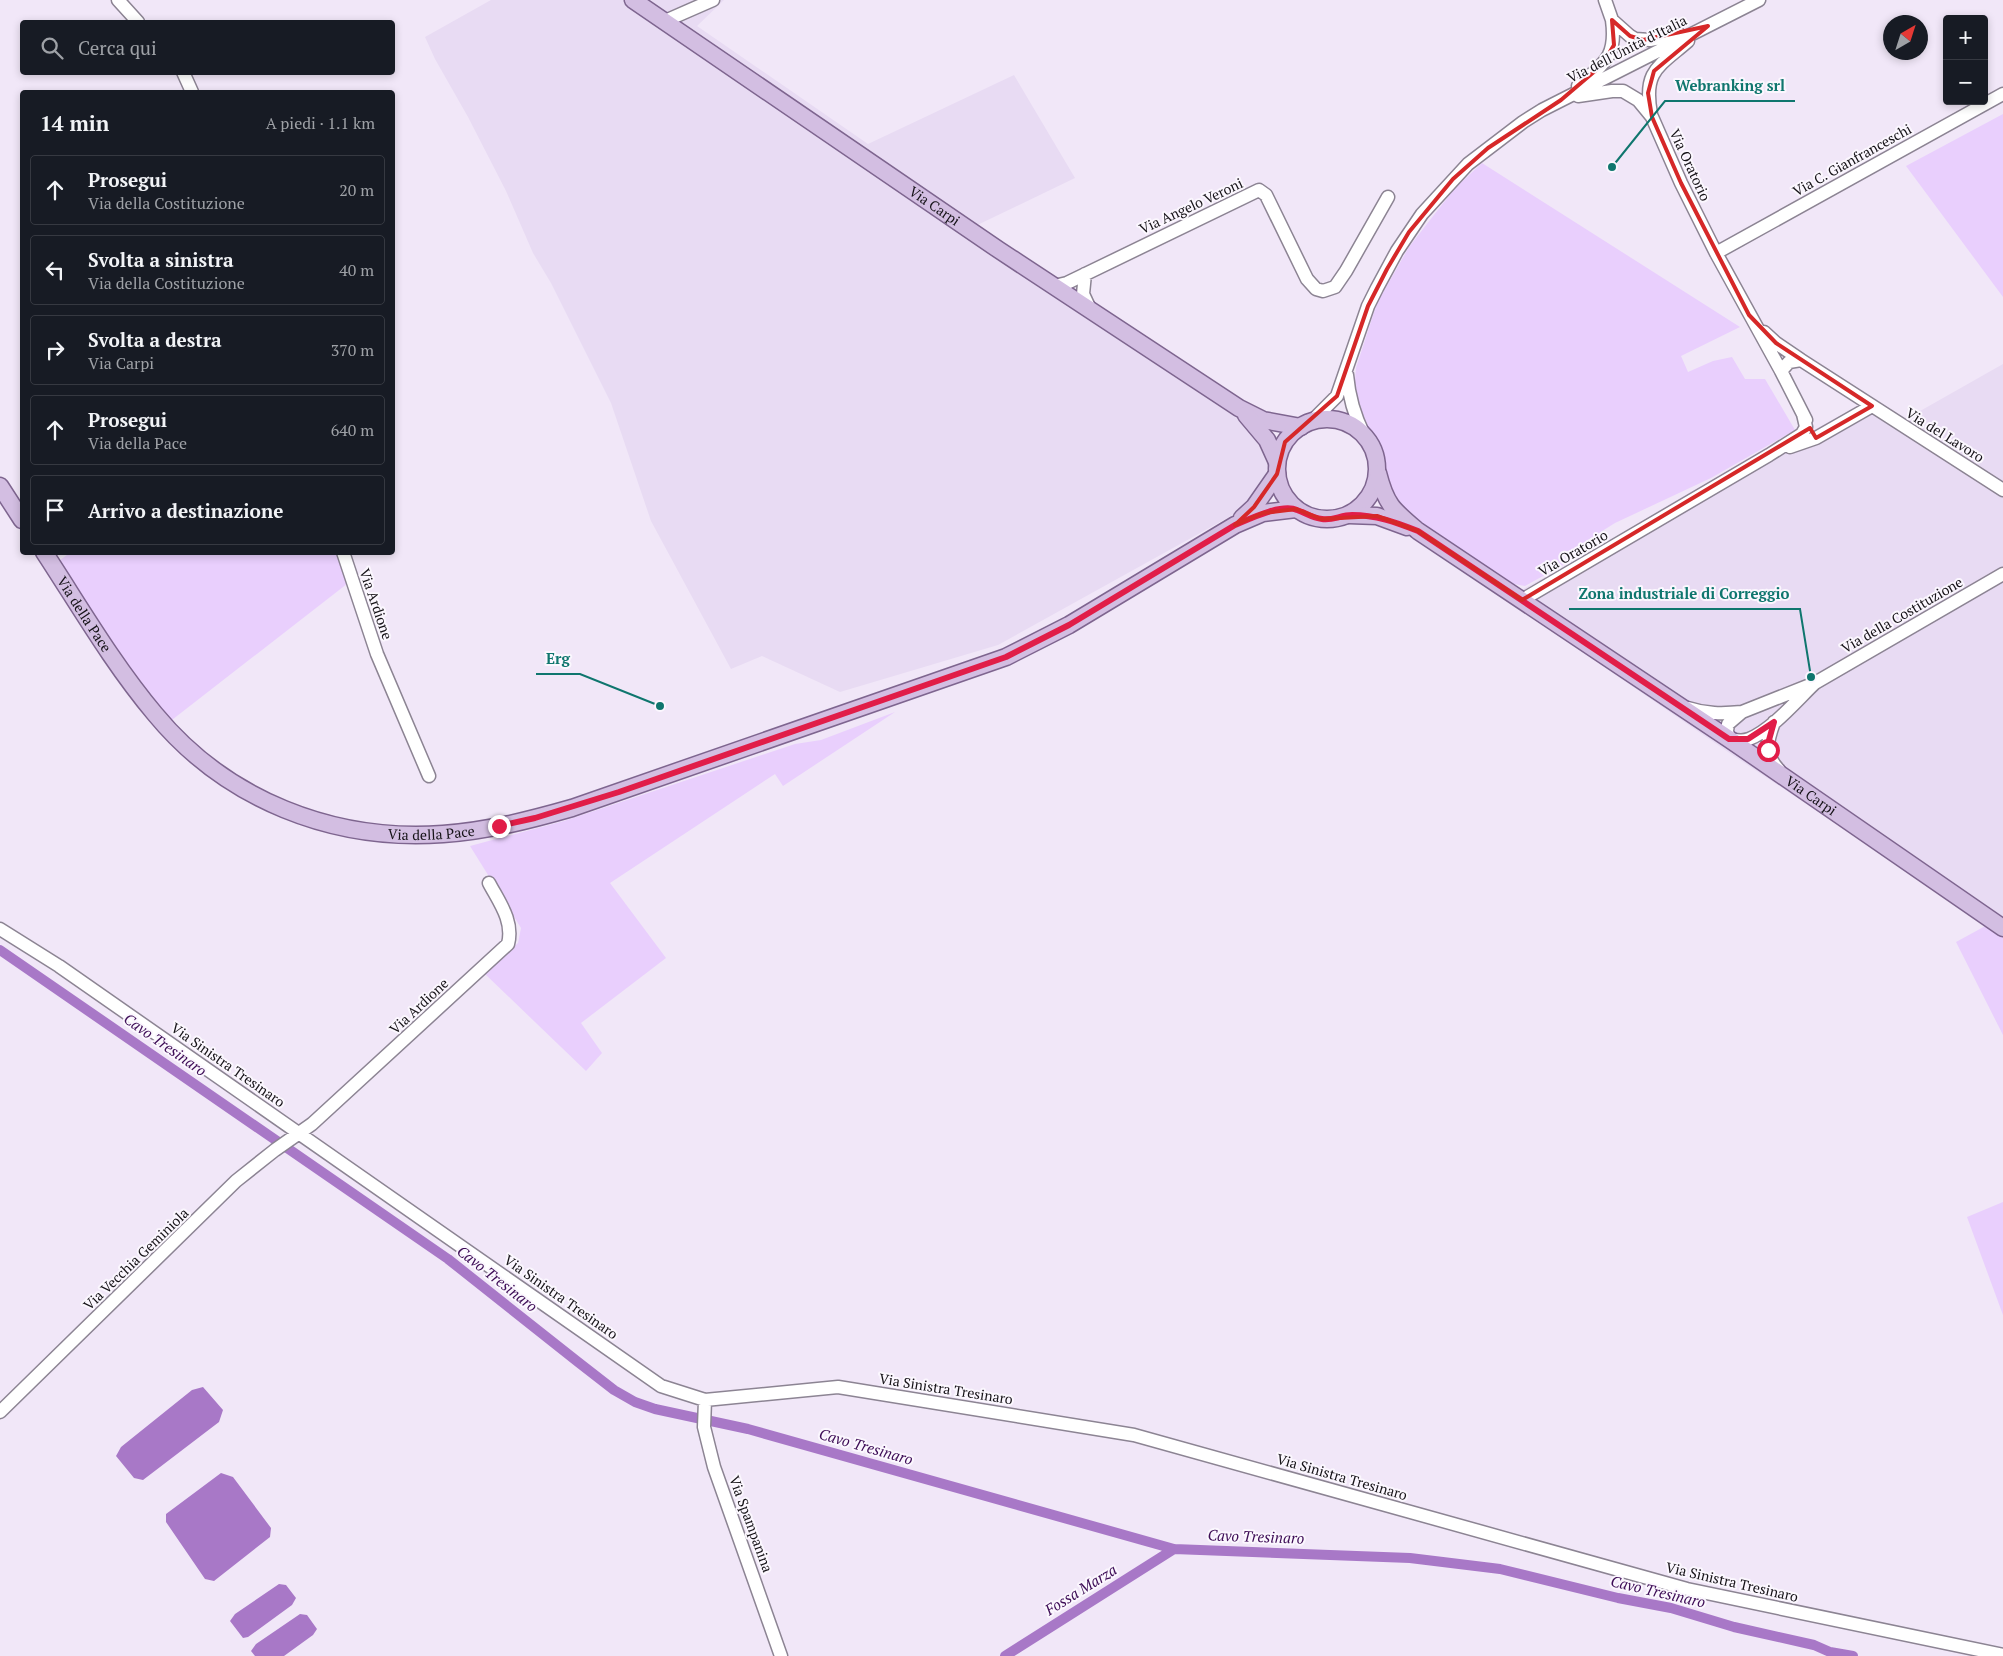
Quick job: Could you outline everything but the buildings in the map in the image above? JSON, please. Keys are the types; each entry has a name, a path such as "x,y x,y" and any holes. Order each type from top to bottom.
{"main road":[{"name":"Via Carpi","path":"633,0 831,136 1239,408 1263,420 1306,424 1334,420 1350,425 1364,435 1372,446 1377,459 1378,473 1383,491 1391,507 1418,531 1623,670 1729,739 2003,928"},
{"name":"Via Carpi","path":"1239,408 1262,431 1268,440 1283,493 1296,509 1312,518 1321,519 1340,518 1349,515 1377,516 1418,531"},
{"path":"1277,468 1285,442 1306,424"},
{"name":"Via della Pace","path":"1235,525 1254,507 1277,468"},
{"path":"1349,515 1369,498 1378,473"},
{"path":"0,486 20,517"},
{"name":"Via della Pace","path":"46,555 124,674 155,715 213,770 267,802 328,825 390,835 426,835 464,832 499,826 572,808 1006,657 1069,625 1235,525 1263,513 1296,509"}],"street":[{"path":"118,0 136,20"},
{"path":"665,21 713,0"},
{"path":"1605,0 1612,20 1630,36 1643,40 1665,38 1708,26"},
{"name":"Via dell'Unità d'Italia","path":"1306,424 1337,396 1368,306 1397,251 1422,214 1468,164 1523,122 1561,100 1759,0"},
{"name":"Via dell'Unità d'Italia","path":"1561,100 1602,65 1610,54 1614,45 1612,20"},
{"name":"Via dell'Unità d'Italia","path":"1652,116 1648,92 1650,78 1654,71 1708,26"},
{"path":"184,75 191,90"},
{"name":"Via Oratorio","path":"1561,100 1598,92 1623,92 1638,100 1652,116 1681,183 1716,253 1749,315 1766,342 1816,438"},
{"name":"Via C. Gianfranceschi","path":"1716,253 2003,94"},
{"name":"Via Angelo Veroni","path":"1054,286 1067,283 1259,190 1266,195 1307,279 1316,289 1323,291 1335,287 1388,197"},
{"path":"1085,274 1083,294 1090,309"},
{"name":"Via Oratorio","path":"1749,315 1772,340 1872,406 1816,438 1769,455"},
{"path":"1781,371 1789,362 1801,360"},
{"name":"Via dell'Unità d'Italia","path":"1346,371 1352,411 1364,435"},
{"name":"Via del Lavoro","path":"1872,406 2003,490"},
{"name":"Via Oratorio","path":"1522,600 1802,434 1806,427 1803,414"},
{"name":"Via Ardione","path":"344,555 377,654 429,776"},
{"name":"Via della Costituzione","path":"1815,683 1774,722 1748,739 1729,739 1728,724 1742,712 1815,683 2003,574"},
{"name":"Via della Costituzione","path":"1678,705 1709,713 1742,712"},
{"path":"1774,722 1769,740 1770,761 1793,784"},
{"name":"Via Ardione","path":"297,1134 312,1124 508,944 511,934 510,924 489,883"},
{"name":"Via Sinistra Tresinaro","path":"0,929 59,966 297,1134 661,1386 705,1400 838,1387 1134,1435 1687,1589 2003,1655"},
{"name":"Via Vecchia Geminiola","path":"0,1412 236,1182 274,1150 297,1134"},
{"name":"Via Spampanina","path":"705,1400 704,1427 714,1467 781,1656"}],"highlighted area":[{"path":"1612,20 1630,36 1643,40 1708,26 1654,71 1648,93 1652,117 1681,183 1749,315 1776,343 1872,406 1816,438 1810,428 1522,600 1418,531 1377,516 1321,519 1296,509 1263,513 1235,525 1254,507 1277,474 1285,442 1337,396 1368,306 1387,269 1409,232 1453,179 1488,148 1561,100 1602,65 1614,45"}],"shaded area":[{"path":"491,0 724,0 697,26 868,144 1014,75 1075,178 969,229 1241,418 1261,438 1270,460 1262,487 1238,512 998,645 840,692 762,656 731,669 651,521 611,403 551,283 533,253 506,191 425,37"},
{"path":"2003,114 2003,297 1906,166"},
{"path":"1482,163 1740,327 1681,356 1688,372 1713,361 1732,357 1745,379 1765,379 1795,430 1711,478 1615,523 1559,558 1563,565 1525,586 1514,584 1421,524 1404,507 1391,489 1380,447 1359,412 1354,393 1356,368 1377,303 1409,247 1455,188"},
{"path":"2003,364 2003,934 1731,754 1505,599 1867,401 1899,423"},
{"path":"67,555 345,555 352,580 168,723 52,566"},
{"path":"895,712 783,786 775,774 610,883 666,958 581,1023 602,1053 586,1071 485,974 518,943 521,928 470,846 564,821 795,744 821,740"},
{"path":"1989,924 2003,934 2003,1035 1956,942"},
{"path":"2003,1202 2003,1315 1967,1217"},
{"path":"203,1387 223,1410 219,1422 143,1480 134,1478 116,1456 121,1447 192,1390"},
{"path":"221,1473 233,1477 271,1528 270,1537 214,1581 205,1579 166,1522 166,1514"},
{"path":"279,1584 286,1585 296,1598 292,1605 248,1637 243,1638 230,1621 235,1614"},
{"path":"300,1614 307,1615 317,1629 313,1635 284,1656 255,1656 251,1651 256,1644"}],"waterway":[{"name":"Cavo Tresinaro","path":"0,950 448,1259 614,1390 635,1402 655,1409 748,1429 1174,1549 1410,1558 1500,1569 1618,1598 1671,1608 1734,1627 1814,1645 1830,1652 1853,1656"},
{"name":"Fossa Marza","path":"1005,1656 1174,1549"}],"place":[{"name":"Webranking srl","path":"1612,167"},
{"name":"Zona industriale di Correggio","path":"1811,677"},
{"name":"Erg","path":"660,706"}],"route":[{"path":"499,826 572,808 1006,657 1069,625 1235,525 1275,510 1296,509 1312,518 1331,520 1349,515 1377,516 1418,531 1446,548 1623,670 1729,739 1741,741 1748,739 1774,722 1768,750"}]}
